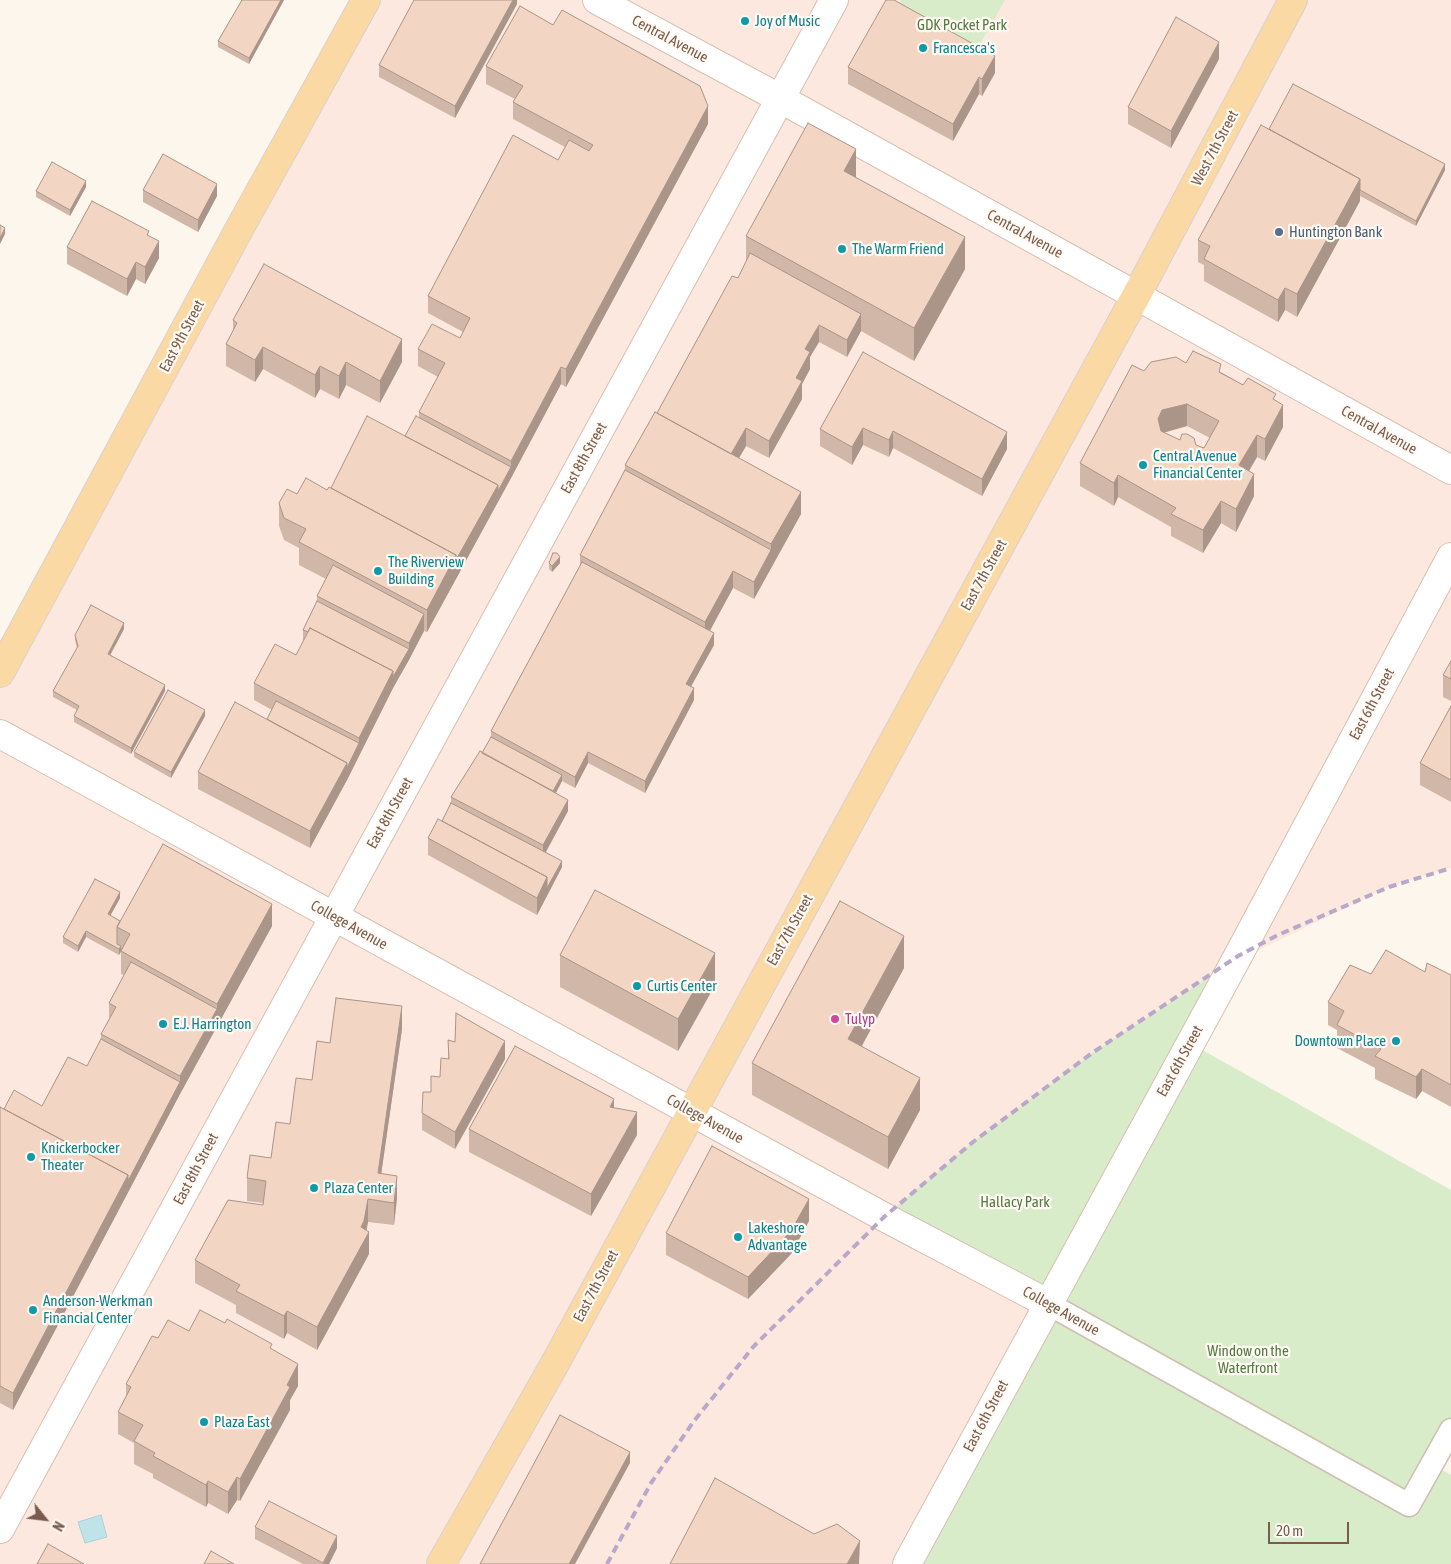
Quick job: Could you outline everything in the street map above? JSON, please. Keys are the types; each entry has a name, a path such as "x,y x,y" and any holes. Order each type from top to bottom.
{"main road":[{"name":"East 9th Street","path":"0,673 237,233 366,0"},
{"name":"West 7th Street","path":"1136,296 1294,0"},
{"name":"East 7th Street","path":"441,1564 553,1367 690,1112 1136,296"}],"street":[{"name":"Central Avenue","path":"597,0 782,99 1451,470"},
{"name":"East 8th Street","path":"0,1529 333,916 782,99 834,0"},
{"name":"East 6th Street","path":"907,1564 1238,956 1451,556"},
{"name":"College Avenue","path":"0,734 690,1112 1048,1303 1409,1505 1451,1430"}],"shaded area":[{"path":"365,0 1451,0 1451,868 1389,887 1230,964 907,1564 0,1564 0,674"}],"green space":[{"name":"GDK Pocket Park","path":"901,0 1005,0 971,60 892,16"},
{"name":"Hallacy Park","path":"1230,964 1044,1301 884,1217 973,1142 1092,1053"},
{"name":"Window on the Waterfront","path":"1190,1043 1451,1190 1451,1426 1430,1463 1451,1475 1451,1564 907,1564"}],"water":[{"path":"101,1515 107,1537 85,1543 78,1522"}],"building":[{"path":"242,0 281,0 249,58 218,41"},
{"path":"414,0 513,0 455,106 379,65"},
{"path":"886,0 894,0 995,56 982,79 979,77 953,124 848,67"},
{"path":"520,6 553,25 562,10 700,86 708,106 566,369 561,367 511,461 419,412 445,363 418,349 432,324 460,338 470,318 428,296 513,135 558,160 569,140 589,151 593,145 513,102 523,86 486,66"},
{"path":"1176,17 1219,42 1171,131 1128,107"},
{"path":"1293,84 1445,164 1416,221 1360,190 1360,179 1269,129"},
{"name":"The Warm Friend","path":"808,123 856,149 844,171 965,237 914,328 746,236"},
{"name":"Huntington Bank","path":"1261,125 1360,179 1297,294 1285,288 1278,300 1204,259 1210,246 1198,240"},
{"path":"163,154 217,184 198,220 143,190"},
{"path":"52,162 86,181 70,210 36,191"},
{"path":"92,201 149,231 147,235 159,241 145,267 136,262 127,279 67,247"},
{"path":"0,225 5,228 0,238"},
{"path":"750,253 861,314 847,340 819,325 805,349 810,352 796,378 802,381 769,441 746,428 731,454 657,413 732,276 738,278"},
{"path":"264,264 402,339 380,381 346,362 339,376 320,366 315,375 263,347 255,360 226,344 237,323 233,320"},
{"name":"Central Avenue Financial Center","path":"1193,351 1221,364 1219,372 1243,385 1248,378 1276,394 1273,399 1283,405 1265,439 1257,435 1239,465 1254,474 1236,509 1221,501 1203,530 1171,514 1176,508 1118,475 1114,483 1080,463 1132,365 1144,371 1151,362 1176,357 1186,363","holes":["1187,404 1219,421 1204,448 1196,445 1194,438 1187,434 1182,434 1180,440 1161,431 1158,419 1162,410"]},
{"path":"863,352 1007,432 982,479 893,431 889,440 863,428 852,447 820,429"},
{"path":"655,412 801,492 771,544 625,465"},
{"path":"367,416 498,485 456,560 456,555 331,488"},
{"path":"416,416 511,467 498,491 498,485 405,436"},
{"path":"625,470 771,550 754,582 733,571 705,622 580,555"},
{"name":"The Riverview Building","path":"306,478 327,490 329,487 456,555 427,610 299,542 306,529 284,518 279,503 287,489 297,494"},
{"path":"553,553 557,553 560,557 552,566 549,563"},
{"path":"582,562 714,633 686,684 694,688 645,781 588,752 575,777 491,731"},
{"path":"333,565 424,614 409,643 317,596"},
{"path":"317,601 409,649 393,677 393,671 310,628 308,632 303,630"},
{"path":"91,605 124,623 108,654 165,685 131,748 74,716 79,706 53,691 78,646 75,635"},
{"path":"310,628 393,671 359,738 254,683 275,644 296,655"},
{"path":"1451,661 1451,679 1443,675"},
{"path":"168,690 205,710 171,772 134,752"},
{"path":"276,701 359,743 347,768 347,763 267,719"},
{"path":"235,702 347,763 310,831 198,772"},
{"path":"1451,706 1451,780 1420,763"},
{"path":"491,737 562,775 553,791 482,753"},
{"path":"480,751 568,800 543,845 451,797"},
{"path":"451,803 562,861 547,888 547,877 442,821"},
{"path":"438,819 547,877 537,898 428,838"},
{"path":"163,844 272,904 217,1004 121,951 130,934 117,927"},
{"path":"95,879 120,892 108,914 120,921 117,927 117,944 121,946 119,949 86,931 78,946 63,937"},
{"path":"595,890 715,953 678,1019 560,955"},
{"name":"Tulyp","path":"840,901 904,936 848,1039 920,1078 888,1137 752,1063"},
{"name":"Downtown Place","path":"1386,950 1425,972 1427,963 1451,975 1451,1085 1422,1069 1416,1077 1375,1056 1381,1049 1337,1025 1344,1011 1328,1002 1350,965 1371,974"},
{"path":"131,962 217,1009 180,1076 101,1034 116,1007 109,1003"},
{"name":"Plaza Center","path":"336,998 402,1006 378,1173 397,1176 394,1203 368,1199 361,1227 369,1232 317,1327 287,1311 284,1316 236,1291 240,1285 195,1260 228,1200 263,1205 266,1181 247,1178 250,1155 271,1158 276,1122 290,1124 296,1078 312,1080 317,1041 330,1043"},
{"path":"456,1013 505,1041 455,1132 422,1113 423,1092 431,1092 431,1076 440,1077 441,1058 449,1059 448,1040 455,1042"},
{"path":"101,1039 180,1082 128,1181 128,1175 4,1109 14,1090 42,1106 68,1057 87,1066"},
{"path":"515,1046 614,1099 610,1107 637,1112 591,1194 469,1129"},
{"path":"0,1107 128,1175 13,1393 0,1386"},
{"name":"Lakeshore Advantage","path":"712,1146 809,1199 791,1231 748,1277 666,1233"},
{"name":"Plaza East","path":"200,1310 225,1323 227,1319 272,1344 270,1348 298,1364 287,1385 290,1387 240,1479 237,1477 228,1492 208,1481 206,1485 153,1456 155,1453 134,1441 143,1425 118,1412 131,1387 126,1384 152,1336 158,1338 168,1320 189,1331"},
{"path":"560,1415 630,1452 569,1564 480,1564"},
{"path":"715,1478 814,1534 837,1524 860,1541 847,1564 670,1564"},
{"path":"269,1501 337,1536 323,1563 255,1527"},
{"path":"48,1544 84,1564 37,1564"},
{"path":"211,1551 234,1564 204,1564"}],"railway":[{"path":"607,1564 651,1483 694,1421 754,1346 884,1217 973,1142 1092,1053 1238,956 1278,935 1389,887 1451,868"}],"place":[{"name":"Joy of Music","path":"745,21"},
{"name":"Francesca's","path":"923,48"},
{"name":"Huntington Bank","path":"1279,232"},
{"name":"The Warm Friend","path":"842,249"},
{"name":"Central Avenue Financial Center","path":"1143,465"},
{"name":"The Riverview Building","path":"378,571"},
{"name":"Curtis Center","path":"637,986"},
{"name":"Tulyp","path":"835,1019"},
{"name":"E.J. Harrington","path":"163,1024"},
{"name":"Downtown Place","path":"1396,1041"},
{"name":"Knickerbocker Theater","path":"31,1157"},
{"name":"Plaza Center","path":"314,1188"},
{"name":"Lakeshore Advantage","path":"738,1237"},
{"name":"Anderson-Werkman Financial Center","path":"33,1310"},
{"name":"Plaza East","path":"204,1422"}]}
